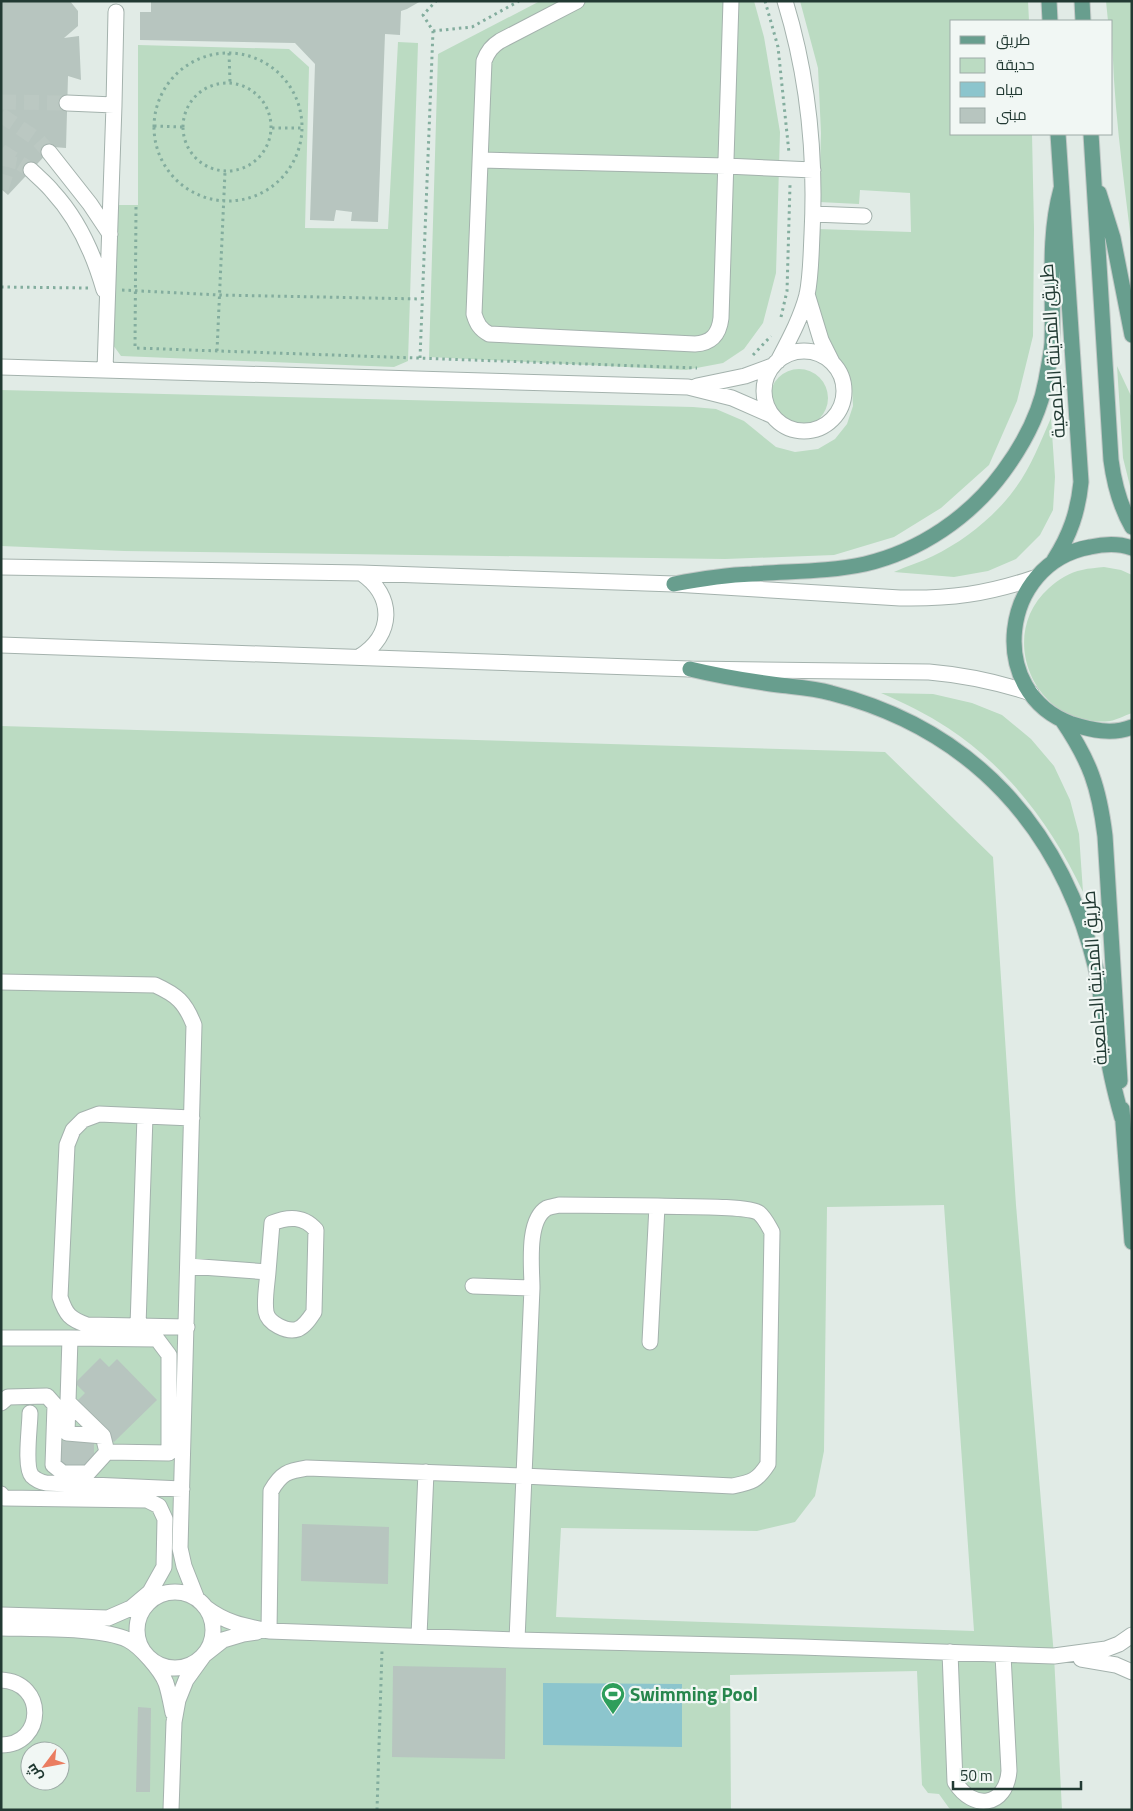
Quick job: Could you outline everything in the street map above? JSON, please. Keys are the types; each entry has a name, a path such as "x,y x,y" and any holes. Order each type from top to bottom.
{"main road":[{"path":"1049,1 1050,20"},
{"path":"1082,1 1083,20"},
{"name":"طريق المدينة الجامعية","path":"1054,560 1065,542 1073,523 1079,503 1081,482 1058,135"},
{"path":"1091,135 1111,460 1114,481 1120,501 1132,527"},
{"path":"1094,180 1109,219 1132,335"},
{"path":"674,584 719,576 826,570 865,564 901,552 935,535 966,512 994,485 1016,454 1034,420 1046,383 1052,345 1052,232 1055,210 1061,190"},
{"path":"1132,548 1103,544 1078,549 1054,560 1034,578 1019,606 1013,637 1015,657 1021,675 1031,693 1045,708 1062,720 1092,731 1132,728"},
{"path":"690,669 741,680 829,692 866,702 903,717 938,736 970,760 999,786 1026,816 1048,848 1067,883 1082,920 1096,970 1109,1065 1122,1118"},
{"name":"طريق المدينة الجامعية","path":"1062,720 1080,746 1093,774 1101,805 1105,836 1122,1118 1132,1242"}],"street":[{"path":"577,1 500,41 488,52 484,61 474,314 476,322 482,330 489,334 498,336 695,344 711,340 717,334 720,326 731,1"},
{"path":"773,416 767,407 764,386 793,332 807,294 813,214 813,170 809,118 801,66 785,1"},
{"path":"105,370 116,12"},
{"path":"68,103 114,105"},
{"path":"49,152 90,204 110,234"},
{"path":"481,160 813,170"},
{"path":"31,170 53,192 72,216 87,243 106,293"},
{"path":"813,214 864,216"},
{"path":"688,387 732,398 773,416 784,425 797,430 812,430 825,425 836,415 842,402 844,388 840,374 821,340 807,294"},
{"path":"1,367 688,387 736,378 775,364 790,353 805,351 819,354 832,362"},
{"path":"1,567 361,572 674,584 934,599 968,596 1002,589 1034,578"},
{"path":"359,657 376,644 385,626 386,615 386,605 377,586 361,572"},
{"path":"1,645 690,669 929,672 964,675 990,680 1031,693"},
{"path":"1,982 155,985 176,995 189,1010 194,1025 180,1548 175,1567 166,1584 148,1603 138,1622 138,1638 142,1648 165,1681 174,1722"},
{"path":"187,1327 87,1325 74,1320 65,1311 60,1297 67,1145 73,1130 83,1120 99,1114 192,1118"},
{"path":"138,1326 145,1116"},
{"path":"268,1631 271,1491 278,1479 289,1471 307,1468 426,1472 523,1476 733,1486 750,1482 760,1476 768,1464 772,1232 766,1220 757,1212 742,1208 559,1205 546,1208 536,1220 533,1233 532,1288 523,1476 517,1640"},
{"path":"650,1342 657,1206"},
{"path":"289,1218 300,1219 310,1223 316,1230 314,1312 308,1322 298,1329 285,1329 271,1321 266,1313 268,1272 272,1223 289,1218"},
{"path":"188,1266 268,1272"},
{"path":"473,1286 532,1288"},
{"path":"1,1338 157,1338 169,1355 169,1453 107,1452 88,1473 63,1473 53,1465 55,1405 48,1396 8,1397 1,1403"},
{"path":"70,1338 66,1433 103,1436"},
{"path":"68,1402 103,1436 107,1452"},
{"path":"30,1413 28,1466 32,1477 39,1481 46,1484 182,1489"},
{"path":"419,1636 426,1472"},
{"path":"1,1494 4,1498 147,1500 159,1506 165,1519 164,1567 150,1592 131,1608 108,1618 1,1615"},
{"path":"171,1810 174,1722 178,1700 186,1680 211,1644 213,1632 211,1619 201,1603 184,1566 180,1548"},
{"path":"82,1631 124,1622 163,1594 175,1592 187,1594 220,1618 268,1631"},
{"path":"1,1628 82,1631 106,1634 128,1640 158,1664 170,1668 183,1668 194,1663 222,1640 243,1634 268,1631 1062,1656 1116,1665 1132,1672"},
{"path":"1062,1656 1106,1649 1132,1635"},
{"path":"950,1652 955,1782 961,1792 970,1800 982,1802 993,1800 1002,1793 1008,1783 1003,1655"},
{"path":"1,1680 9,1680 23,1687 29,1693 35,1708 33,1725 28,1732 14,1743 1,1745"}],"path":[{"path":"420,358 433,31 423,15 436,1"},
{"path":"433,31 472,27 519,1"},
{"path":"765,1 778,47 790,169 787,291 780,320"},
{"path":"229,53 230,82"},
{"path":"229,53 258,59 282,76 297,100 303,128 298,152 287,174 269,190 246,199 224,202 201,196 182,185 167,169 158,150 154,126 157,105 168,83 185,67 206,56 229,53"},
{"path":"230,82 246,86 260,97 269,111 272,128 268,146 258,160 243,170 225,172 208,168 195,158 186,144 183,127 186,109 196,94 212,85 230,82"},
{"path":"154,126 183,127"},
{"path":"272,128 303,128"},
{"path":"217,351 225,172"},
{"path":"136,207 134,348 706,368"},
{"path":"1,287 106,293 136,291 219,295 421,299"},
{"path":"746,358 770,339 773,333"},
{"path":"377,1810 382,1635"}],"green space":[{"path":"540,1 754,1 764,37 780,132 776,273 763,323 744,349 723,363 686,370 429,357 438,54"},
{"path":"800,1 1028,1 1029,20 950,20 950,135 1032,135 1034,229 1033,336 1017,401 989,465 941,508 894,537 834,555 725,559 124,551 1,546 1,390 693,407 716,409 744,421 776,447 795,452 818,449 835,439 847,424 853,406 852,388 848,373 837,358 814,311 817,229 911,232 910,193 860,190 859,204 819,202 821,133 818,68"},
{"path":"1106,1 1132,1 1132,248 1116,106 1113,63 1113,20 1108,20"},
{"path":"398,42 418,43 408,361 394,367 121,356 113,345 114,205 138,205 138,45 289,49 309,67 305,228 388,229"},
{"path":"1117,366 1132,398 1132,494 1123,458"},
{"path":"793,369 805,369 820,377 828,392 828,404 820,419 805,427 793,427 778,419 770,404 770,392 778,377"},
{"path":"1051,418 1055,477 1053,510 1040,535 1016,559 988,571 954,577 894,572 945,550 967,536 988,519 1006,500 1025,473"},
{"path":"1104,567 1121,570 1132,575 1132,713 1110,721 1084,720 1062,711 1044,696 1032,676 1025,654 1025,631 1033,608 1049,588 1073,573"},
{"path":"881,693 933,694 972,703 1002,715 1031,739 1054,766 1070,800 1079,834 1083,892 1058,845 1043,822 1009,780 990,761 940,723"},
{"path":"1,726 885,752 993,857 1016,1205 1054,1656 1062,1810 952,1810 939,1794 928,1793 922,1785 917,1671 730,1675 731,1810 1,1810","holes":["944,1205 974,1631 556,1617 561,1528 757,1531 795,1522 815,1496 824,1451 827,1207"]}],"water":[{"name":"Swimming Pool","path":"543,1683 682,1684 682,1747 543,1745"}],"building":[{"path":"1,1 70,1 78,11 78,26 64,38 79,36 81,80 68,76 66,148 53,147 8,195 1,189"},
{"path":"151,1 421,1 401,11 400,35 385,34 378,222 351,221 352,212 336,210 334,221 310,220 315,64 295,43 140,40 140,12 151,12"},
{"path":"100,1358 109,1367 117,1359 157,1400 114,1442 75,1403 85,1393 75,1383"},
{"path":"60,1441 94,1442 94,1466 59,1465"},
{"path":"302,1524 389,1527 388,1584 301,1581"},
{"path":"393,1666 506,1668 505,1759 392,1757"},
{"path":"138,1707 151,1708 150,1792 136,1792"}],"tunnel":[{"path":"1,102 67,103"},
{"path":"1,115 38,140 49,152"},
{"path":"1,151 31,170"},
{"path":"1,189 10,156"}],"place":[{"name":"Swimming Pool","path":"613,1715"}]}
